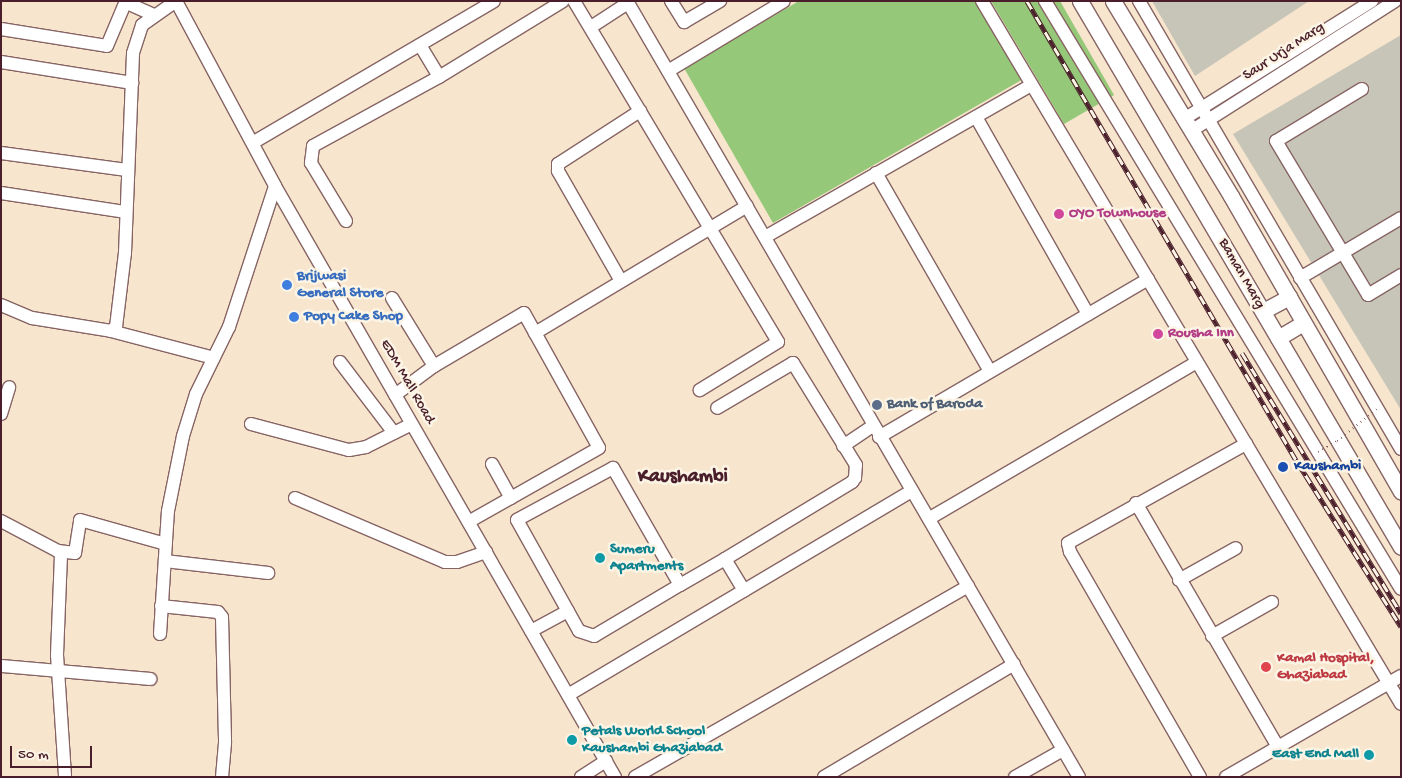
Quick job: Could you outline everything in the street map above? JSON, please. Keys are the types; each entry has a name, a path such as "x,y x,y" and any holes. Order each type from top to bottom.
{"main road":[{"name":"Baman Marg","path":"1080,1 1401,547"},
{"name":"Baman Marg","path":"1113,1 1289,297 1401,492"},
{"path":"1263,311 1289,297"},
{"path":"1278,338 1303,323"}],"street":[{"path":"111,331 119,321 125,253 125,212 133,53 139,29 176,1"},
{"name":"EDM Mall Road","path":"176,1 254,142 275,186 615,777"},
{"path":"254,142 494,1"},
{"path":"346,221 311,163 313,146 439,77 563,1"},
{"path":"574,1 778,342 700,390"},
{"path":"671,1 684,22 720,1"},
{"path":"668,71 784,1"},
{"path":"982,1 1401,704"},
{"path":"1045,1 1401,589"},
{"path":"1139,1 1200,109 1401,449"},
{"name":"Saur Urja Marg","path":"1188,125 1200,109 1372,1"},
{"name":"Saur Urja Marg","path":"1188,125 1207,120 1395,1"},
{"path":"1,29 107,46 126,2 154,16"},
{"path":"591,27 628,2 1079,777"},
{"path":"420,45 439,77"},
{"path":"1,62 132,83"},
{"path":"765,237 1032,84"},
{"path":"1362,89 1276,141 1368,295 1401,275"},
{"path":"621,281 558,171 558,164 640,111"},
{"path":"976,116 1088,314"},
{"path":"1,153 127,170"},
{"path":"876,173 990,371"},
{"path":"160,634 168,510 183,436 196,394 229,328 275,186"},
{"path":"1,193 125,212"},
{"path":"536,333 747,206"},
{"path":"1300,278 1401,218"},
{"path":"843,446 876,431 990,371 1148,279"},
{"path":"392,298 434,366"},
{"path":"1,305 32,318 111,331 214,358"},
{"path":"395,395 434,366 524,313 536,333 599,448 468,522"},
{"path":"340,362 394,433"},
{"path":"930,518 1197,362"},
{"path":"680,585 613,468 517,520 580,631 594,636 680,585 852,482 856,465 793,363 717,408"},
{"path":"1,414 9,387"},
{"path":"250,424 349,450 366,447 412,424"},
{"path":"1200,777 1068,548 1071,539 1246,444"},
{"path":"492,464 511,498"},
{"path":"568,695 912,491"},
{"path":"295,498 445,562 457,562 486,552"},
{"path":"1136,503 1179,580 1278,747"},
{"path":"1,521 58,551 75,553 80,520 166,544"},
{"path":"1179,580 1236,548"},
{"path":"58,551 61,555 57,673 64,777"},
{"path":"725,558 744,591"},
{"path":"165,561 268,573"},
{"path":"635,777 968,586"},
{"path":"1212,636 1272,602"},
{"path":"161,606 218,612 222,617 225,743 222,777"},
{"path":"531,632 568,611"},
{"path":"824,777 1014,664"},
{"path":"1,666 57,673 150,679"},
{"path":"1226,777 1401,676"},
{"path":"1015,777 1063,750"},
{"path":"581,777 606,761"}],"path":[{"path":"1318,452 1337,441 1377,409"}],"shaded area":[{"path":"1152,1 1309,1 1195,76"},
{"path":"1401,35 1401,410 1233,134"}],"green space":[{"path":"799,1 980,1 1025,78 773,223 684,68"},
{"path":"991,1 1060,1 1114,95 1064,124"}],"railway":[{"path":"1027,1 1296,460 1401,627"},
{"path":"1242,353 1401,613"}],"place":[{"name":"OYO Townhouse","path":"1059,214"},
{"name":"Brijwasi General Store","path":"287,285"},
{"name":"Popy Cake Shop","path":"294,317"},
{"name":"Rousha Inn","path":"1158,334"},
{"name":"Bank of Baroda","path":"877,405"},
{"name":"Kaushambi","path":"1283,467"},
{"name":"Sumeru Apartments","path":"600,558"},
{"name":"Kamal Hospital, Ghaziabad","path":"1266,667"},
{"name":"Petals World School Kaushambi Ghaziabad","path":"572,740"},
{"name":"East End Mall","path":"1369,755"}],"district":[{"name":"Kaushambi","path":"683,477"}]}
